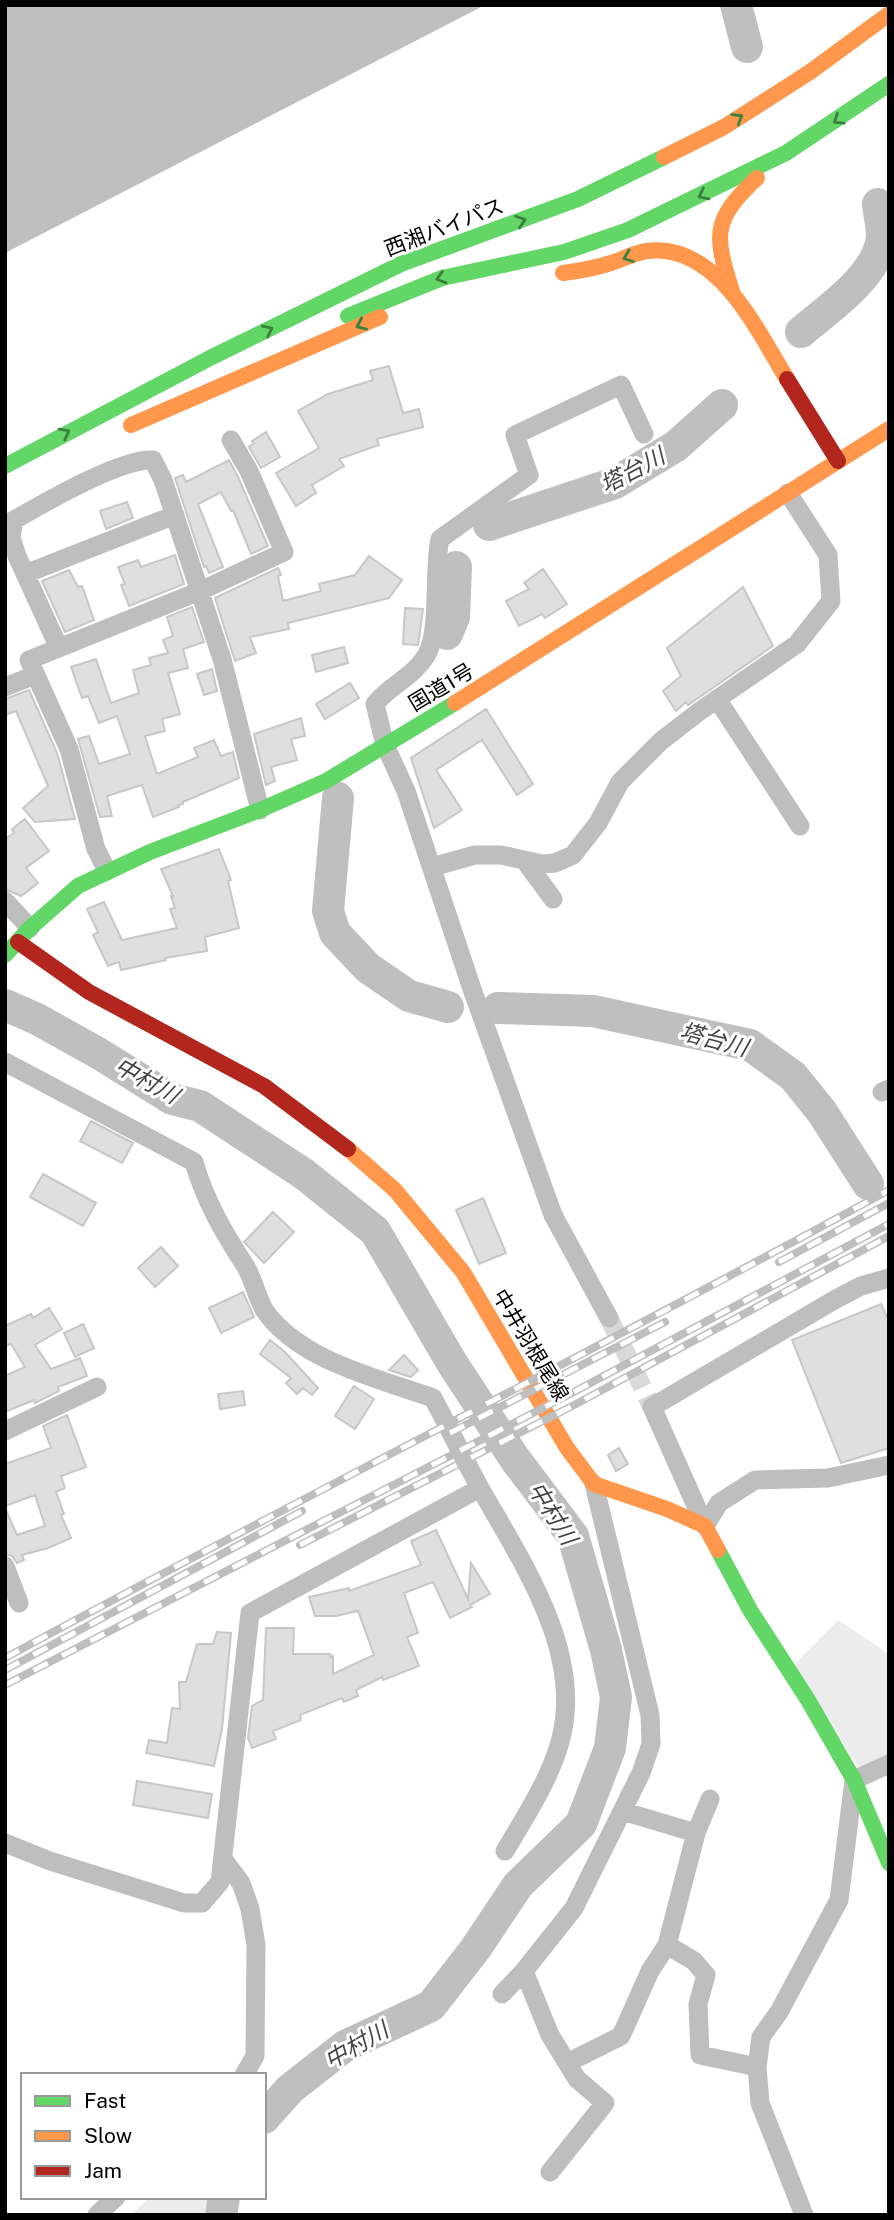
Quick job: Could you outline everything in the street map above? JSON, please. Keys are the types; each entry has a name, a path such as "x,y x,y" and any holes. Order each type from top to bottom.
{"main road":[{"name":"西湘バイパス","path":"5,466 198,364 401,264 578,199 724,127 810,72 889,14"},
{"path":"431,300 386,314 125,428 309,334 396,294 465,271 541,257 596,242 672,210 786,153 889,84"},
{"path":"865,102 885,110"},
{"path":"732,291 719,254 720,223 739,193 786,153"},
{"path":"549,276 587,270 639,253 660,250 684,255 703,265 732,291 742,305 838,461"},
{"name":"国道1号","path":"5,955 78,886 107,871 326,781 528,659 889,429"},
{"name":"中井羽根尾線","path":"24,935 89,992 264,1086 331,1134 395,1190 463,1272 567,1448 594,1484"},
{"path":"594,1484 705,1525 750,1611 808,1700 854,1780 889,1863"}],"street":[{"path":"609,1318 553,1215 472,989 406,791 386,745 375,705 386,691 410,676 427,654 433,634 436,555 440,539 529,475 514,435 621,385 643,434"},
{"path":"107,871 96,849 69,749 29,660 200,591 284,552 249,471 232,440"},
{"path":"59,648 25,575 11,537 14,520 65,492 139,459 153,460 163,480 222,659 260,810"},
{"path":"432,867 475,855 501,855 542,864 555,863 573,855 598,823 620,782 661,741 797,644 831,601 828,555 788,493"},
{"path":"25,575 175,515"},
{"path":"5,687 35,675"},
{"path":"717,699 800,826"},
{"path":"525,861 553,900"},
{"path":"5,901 24,935"},
{"path":"5,1062 194,1162 210,1208 252,1277 264,1309 284,1333 309,1352 433,1398 549,1619 564,1669 565,1708 560,1741 546,1778 505,1851"},
{"path":"705,1525 652,1407 836,1299 861,1286 889,1278"},
{"path":"5,1431 97,1387"},
{"path":"705,1525 719,1503 755,1480 828,1478 889,1465"},
{"path":"502,1994 524,1971 574,1908 641,1773 651,1744 650,1715 594,1484"},
{"path":"5,1843 50,1861 184,1903 202,1903 220,1882 250,1613 480,1488"},
{"path":"5,1566 19,1603"},
{"path":"804,2215 760,2104 757,2067 761,2037 791,1990 839,1899 854,1780 889,1764"},
{"path":"567,2063 621,2036 650,1971 667,1945 696,1833 710,1799"},
{"path":"622,1811 696,1833"},
{"path":"223,1859 241,1883 250,1909 256,1945 255,2056 245,2073"},
{"path":"667,1945 694,1961 706,1975 698,2004 700,2055 757,2067"},
{"path":"524,1971 550,2035 567,2063 577,2079 605,2103 550,2172"},
{"path":"97,2215 114,2199"}],"shaded area":[{"path":"5,5 485,5 5,253"},
{"path":"838,1620 889,1654 889,1754 859,1768 794,1665"},
{"path":"148,2199 214,2199 215,2215 131,2215"}],"building":[{"path":"389,366 403,413 419,409 423,427 377,439 379,445 339,459 344,466 312,485 316,493 296,506 276,473 319,448 298,411 328,394 373,380 370,371"},
{"path":"266,432 280,457 261,468 249,447 254,443 252,441"},
{"path":"229,460 268,546 251,554 233,510 231,511 221,492 198,504 223,567 209,573 206,566 204,567 175,478 183,475 186,482"},
{"path":"127,502 133,518 106,529 100,511"},
{"path":"175,555 184,584 129,606 121,585 125,584 118,567 138,560 141,567"},
{"path":"369,556 402,580 389,598 288,623 289,629 250,637 256,653 235,661 215,598 278,568 283,601 321,591 319,584 355,575"},
{"path":"543,569 567,604 545,618 542,614 519,626 506,601 529,589 524,583"},
{"path":"69,570 78,587 82,586 94,620 65,632 42,581"},
{"path":"743,587 773,646 676,711 663,691 681,676 667,648"},
{"path":"192,607 204,642 183,649 188,668 168,673 180,714 162,719 165,731 145,736 157,774 198,757 194,748 214,740 221,756 233,752 239,778 153,817 142,785 107,796 112,816 100,817 78,739 89,736 99,764 130,754 117,716 99,723 88,696 82,698 71,667 96,659 111,703 139,693 133,670 151,665 149,658 168,653 163,640 173,636 167,617"},
{"path":"405,608 423,609 418,645 403,644"},
{"path":"344,647 348,663 316,672 312,655"},
{"path":"212,669 217,691 204,695 197,674"},
{"path":"350,683 359,698 325,719 316,704"},
{"path":"29,690 57,753 75,819 35,822 23,808 48,786 16,711 5,715 5,699"},
{"path":"486,709 533,784 517,795 482,740 436,770 462,810 434,828 411,758"},
{"path":"301,718 305,736 291,739 297,760 271,767 275,781 266,785 254,734"},
{"path":"25,819 49,851 26,868 38,883 21,896 5,889 5,839 14,833 12,829"},
{"path":"219,849 231,880 228,881 239,928 205,937 207,951 165,958 166,960 121,970 119,962 108,966 93,935 98,932 87,909 104,902 122,940 177,928 170,909 175,908 173,896 161,869"},
{"path":"91,1121 133,1143 122,1163 80,1141"},
{"path":"43,1174 96,1203 83,1226 30,1197"},
{"path":"483,1198 506,1253 479,1264 456,1210"},
{"path":"273,1212 294,1232 264,1263 244,1242"},
{"path":"161,1247 178,1266 155,1287 138,1268"},
{"path":"243,1292 254,1317 221,1333 209,1308"},
{"path":"881,1304 889,1321 889,1448 841,1463 792,1340"},
{"path":"49,1308 62,1329 35,1345 51,1369 80,1358 87,1376 58,1387 59,1391 35,1403 34,1400 5,1412 5,1376 25,1367 11,1344 5,1346 5,1326 31,1314 33,1318"},
{"path":"83,1324 94,1348 75,1357 64,1333"},
{"path":"270,1340 285,1352 318,1388 312,1395 303,1388 297,1394 286,1383 291,1378 260,1354"},
{"path":"404,1355 418,1370 411,1377 389,1370"},
{"path":"354,1386 374,1399 355,1429 335,1416"},
{"path":"243,1391 245,1405 220,1409 218,1394"},
{"path":"67,1415 86,1467 61,1476 65,1488 56,1492 64,1514 61,1515 71,1538 22,1555 24,1560 17,1563 12,1556 5,1554 5,1508 17,1535 45,1526 35,1495 5,1506 5,1464 51,1448 43,1426"},
{"path":"619,1448 628,1464 616,1471 608,1455"},
{"path":"436,1530 468,1599 471,1563 490,1594 450,1618 433,1582 404,1593 418,1633 407,1637 419,1666 383,1680 382,1677 356,1690 358,1696 344,1702 342,1698 300,1715 301,1720 273,1731 276,1739 252,1748 248,1738 252,1706 263,1700 266,1628 294,1628 293,1654 330,1654 330,1657 333,1656 333,1674 374,1655 358,1611 336,1616 315,1616 309,1597 349,1588 349,1591 421,1565 411,1541"},
{"path":"217,1632 231,1633 222,1729 214,1766 146,1753 149,1740 167,1743 172,1708 180,1709 179,1682 186,1682 197,1644 213,1644"},
{"path":"137,1781 212,1794 208,1818 133,1805"}],"waterway":[{"name":"塔台川","path":"736,5 747,47"},
{"name":"塔台川","path":"801,332 848,292 869,269 882,238 878,204"},
{"name":"塔台川","path":"489,525 615,483 676,446 722,405"},
{"name":"塔台川","path":"447,634 454,617 456,567"},
{"name":"塔台川","path":"338,798 328,911 335,933 368,968 409,996 448,1007"},
{"name":"中村川","path":"5,1005 37,1019 98,1053 172,1099 200,1106 304,1174 375,1231 452,1363 515,1459 573,1536 606,1650 616,1697 610,1748 581,1824 518,1885 476,1948 431,2006 345,2046 290,2089 266,2116"},
{"name":"塔台川","path":"498,1008 593,1011 750,1045 793,1076 822,1112 868,1184"},
{"name":"中村川","path":"221,2215 224,2199"}],"tunnel":[{"path":"609,1318 652,1407"}],"railway":[{"path":"5,1658 889,1190"},
{"path":"779,1262 889,1203"},
{"path":"5,1685 570,1394 889,1224"},
{"path":"300,1545 576,1404 889,1236"},
{"path":"450,1433 665,1322"},
{"path":"5,1670 302,1511"}],"traffic: fast":[{"path":"348,316 442,278 564,252 628,230 786,153 889,84"},
{"path":"5,466 210,358 401,264 578,199 664,157"},
{"path":"5,955 30,928 78,886 150,852 260,810 326,781 455,703"},
{"path":"718,1550 750,1610 808,1700 854,1780 889,1863"}],"traffic: slow":[{"path":"664,157 724,127 810,72 889,14"},
{"path":"732,291 722,256 721,229 732,205 757,178"},
{"path":"563,273 611,263 647,251 672,252 694,260 732,293 787,379"},
{"path":"131,425 380,317"},
{"path":"455,703 889,429"},
{"path":"348,1149 395,1190 463,1272 567,1448 594,1484 667,1509 705,1526 718,1550"}],"traffic: jam":[{"path":"787,379 838,461"},
{"path":"18,942 89,992 264,1086 348,1149"}]}
